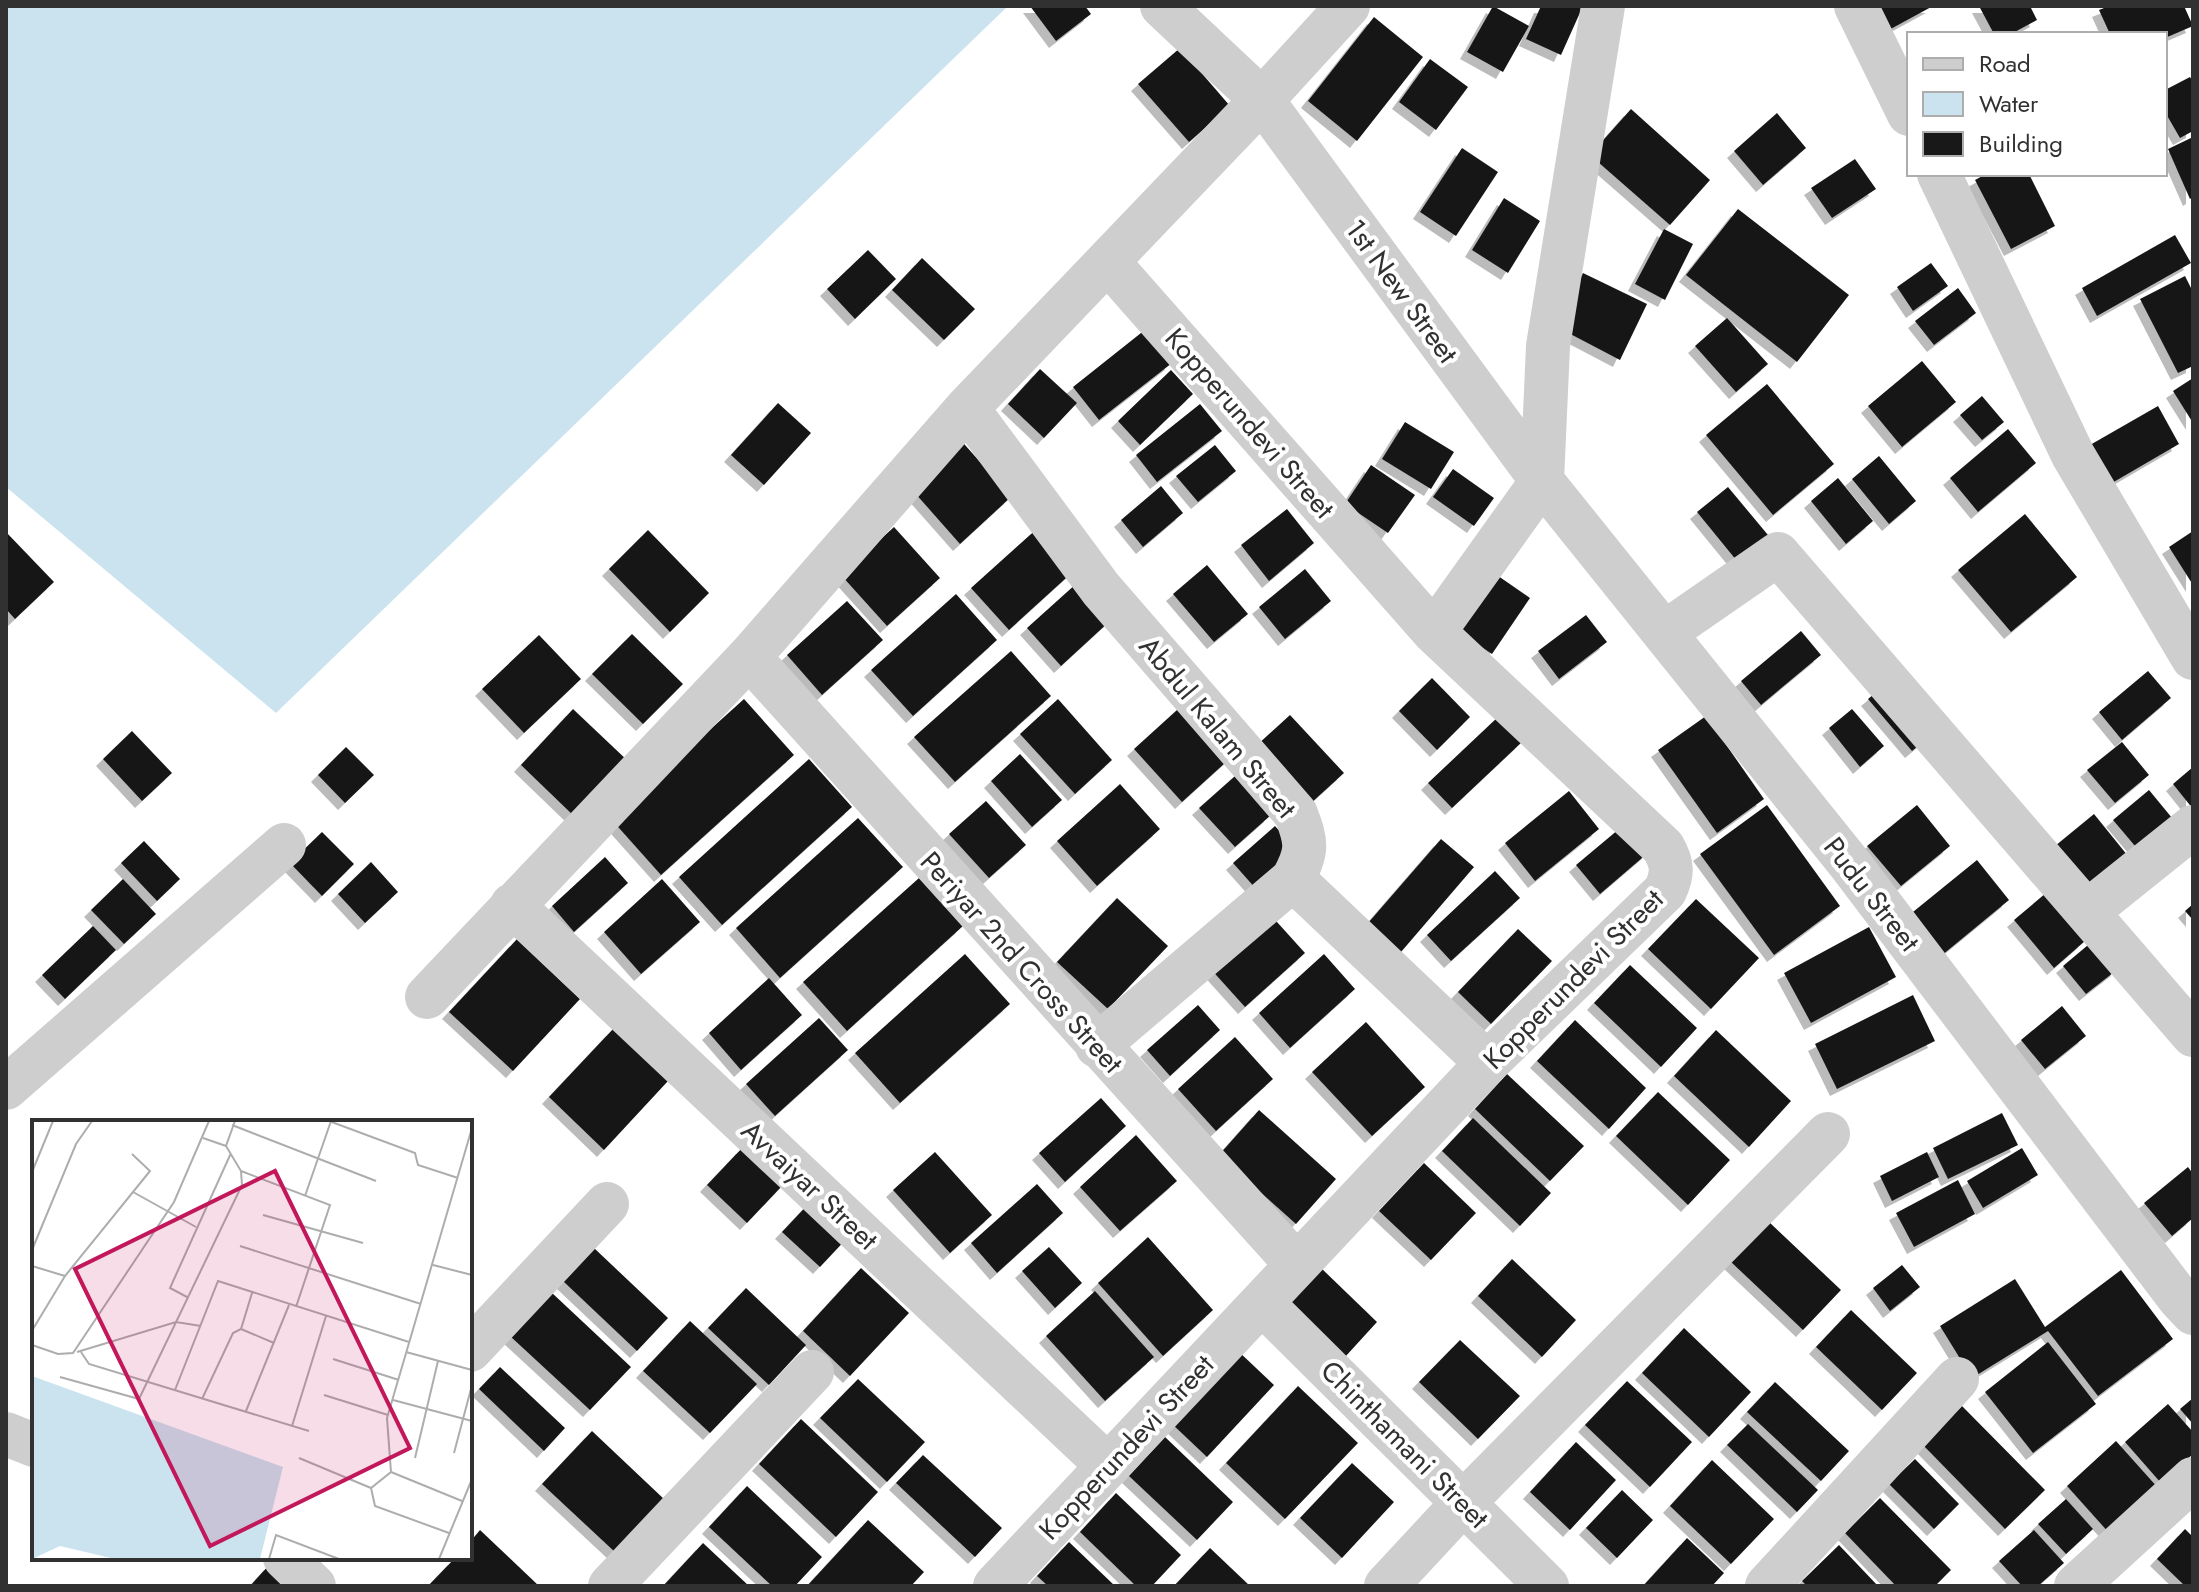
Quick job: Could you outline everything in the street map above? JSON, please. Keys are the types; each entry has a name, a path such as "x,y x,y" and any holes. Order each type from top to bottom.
{"street":[{"name":"1st New Street","path":"1162,6 1262,100 1542,481"},
{"path":"427,997 749,657 967,408 1348,6"},
{"path":"1434,632 1542,481 1548,346 1603,6"},
{"path":"1856,6 1907,110"},
{"path":"1940,176 2073,455 2193,658"},
{"name":"Kopperundevi Street","path":"995,1586 1487,1063 1665,891 1671,877 1672,862 1663,847 1434,632 1108,262"},
{"name":"Abdul Kalam Street","path":"967,408 1101,589 1296,814 1305,836 1306,856 1293,879"},
{"name":"Pudu Street","path":"1542,481 1849,863 2193,1313"},
{"path":"1664,633 1778,554 2193,1035"},
{"name":"Periyar 2nd Cross Street","path":"749,657 1297,1265"},
{"path":"2088,911 2193,827"},
{"path":"6,1088 284,845"},
{"path":"1097,1046 1293,879 1487,1063"},
{"name":"Avvaiyar Street","path":"512,905 1108,1466"},
{"path":"1386,1586 1464,1502 1828,1134"},
{"path":"472,1348 607,1204"},
{"name":"Chinthamani Street","path":"1262,1303 1547,1586"},
{"path":"610,1586 812,1372"},
{"path":"1767,1586 1957,1379"},
{"path":"6,1434 32,1444"},
{"path":"2076,1586 2193,1479"},
{"path":"287,1560 314,1586"}],"water":[{"path":"6,6 1008,6 276,713 6,487"}],"building":[{"path":"1030,6 1085,6 1091,14 1056,41"},
{"path":"1493,6 1529,26 1503,72 1467,52"},
{"path":"1541,6 1583,6 1561,55 1526,39"},
{"path":"1874,6 1933,6 1887,31"},
{"path":"1979,6 2030,6 2037,20 2015,32 1993,32"},
{"path":"2109,6 2184,6 2193,26 2167,37 2167,32 2109,32 2099,10"},
{"path":"1374,17 1423,57 1357,141 1308,101"},
{"path":"1180,48 1230,106 1189,142 1138,84"},
{"path":"1430,59 1468,87 1436,130 1399,102"},
{"path":"2190,77 2193,82 2193,131 2180,138 2167,115 2167,89"},
{"path":"1631,109 1710,180 1670,225 1590,155"},
{"path":"1777,113 1806,148 1763,185 1734,151"},
{"path":"2193,137 2193,197 2190,199 2168,149"},
{"path":"1462,148 1498,172 1456,236 1420,212"},
{"path":"1855,159 1876,189 1832,218 1811,188"},
{"path":"1982,176 2030,176 2055,226 2011,249 1975,180"},
{"path":"1504,198 1540,221 1508,273 1472,250"},
{"path":"1738,209 1849,295 1797,362 1686,275"},
{"path":"1664,229 1693,244 1665,300 1635,284"},
{"path":"2175,235 2191,263 2097,316 2082,288"},
{"path":"868,250 896,279 855,319 827,289"},
{"path":"922,258 975,309 944,340 892,290"},
{"path":"1931,263 1948,286 1913,311 1897,287"},
{"path":"1583,273 1647,304 1620,360 1557,327"},
{"path":"2185,276 2193,292 2193,366 2178,373 2140,299"},
{"path":"1958,288 1976,313 1934,345 1915,321"},
{"path":"1727,318 1768,364 1736,392 1695,346"},
{"path":"1146,329 1172,363 1099,420 1073,387"},
{"path":"1922,361 1956,402 1902,447 1868,406"},
{"path":"1040,369 1077,403 1044,438 1008,404"},
{"path":"1171,370 1193,394 1140,445 1118,421"},
{"path":"2193,378 2193,423 2173,391"},
{"path":"1767,384 1834,464 1773,515 1706,435"},
{"path":"1982,396 2004,422 1982,440 1960,415"},
{"path":"778,403 811,433 764,485 731,455"},
{"path":"1200,404 1222,431 1157,482 1136,455"},
{"path":"2158,406 2179,444 2112,483 2090,445"},
{"path":"1405,422 1454,452 1431,489 1382,459"},
{"path":"2008,429 2036,463 1978,512 1950,478"},
{"path":"958,437 1011,497 960,544 907,484"},
{"path":"1215,445 1236,471 1198,502 1176,476"},
{"path":"1879,456 1916,501 1889,524 1852,479"},
{"path":"1371,465 1415,495 1388,533 1345,504"},
{"path":"1453,469 1494,498 1474,526 1433,497"},
{"path":"1838,478 1873,521 1846,544 1811,501"},
{"path":"1161,486 1183,513 1143,547 1121,520"},
{"path":"1728,487 1768,535 1737,561 1697,512"},
{"path":"1287,509 1314,543 1269,581 1241,545"},
{"path":"2025,514 2077,577 2011,632 1958,570"},
{"path":"1040,526 1077,568 1009,630 971,588"},
{"path":"894,527 940,578 887,626 841,575"},
{"path":"648,530 709,593 670,632 609,569"},
{"path":"2193,531 2193,585 2169,547"},
{"path":"6,532 54,582 15,619 6,609"},
{"path":"1207,565 1248,614 1214,642 1173,594"},
{"path":"1305,569 1331,601 1285,639 1259,607"},
{"path":"1491,571 1530,598 1492,654 1453,628"},
{"path":"1077,583 1111,620 1061,666 1027,628"},
{"path":"956,594 997,640 913,716 871,670"},
{"path":"847,601 883,640 822,695 787,655"},
{"path":"1586,615 1607,642 1559,679 1538,651"},
{"path":"1801,631 1821,655 1761,705 1741,681"},
{"path":"632,634 683,684 643,724 592,674"},
{"path":"539,635 581,679 524,733 482,689"},
{"path":"1011,651 1051,696 955,782 914,737"},
{"path":"2148,671 2171,698 2122,740 2099,712"},
{"path":"1432,678 1470,717 1437,750 1399,711"},
{"path":"1886,684 1930,736 1912,751 1868,699"},
{"path":"744,699 794,755 661,875 611,819"},
{"path":"1058,699 1112,760 1075,794 1020,734"},
{"path":"1188,700 1236,753 1182,802 1134,749"},
{"path":"573,709 629,762 576,818 521,765"},
{"path":"1852,709 1884,746 1860,767 1829,728"},
{"path":"1290,715 1344,773 1310,804 1256,746"},
{"path":"1499,716 1522,742 1452,808 1428,783"},
{"path":"1706,716 1764,799 1717,833 1658,750"},
{"path":"132,731 172,773 142,801 103,759"},
{"path":"2122,742 2149,775 2115,803 2087,770"},
{"path":"346,747 374,775 345,803 318,775"},
{"path":"1020,754 1062,800 1032,827 991,781"},
{"path":"809,759 852,807 722,925 679,877"},
{"path":"2193,767 2193,809 2173,784"},
{"path":"1235,776 1271,815 1235,847 1199,808"},
{"path":"1120,784 1160,829 1097,886 1057,841"},
{"path":"2149,790 2177,824 2141,853 2113,820"},
{"path":"1569,791 1599,829 1535,881 1505,843"},
{"path":"986,801 1026,845 989,878 949,834"},
{"path":"1767,805 1840,906 1774,955 1700,854"},
{"path":"1917,805 1950,846 1901,886 1867,846"},
{"path":"2094,814 2128,856 2090,888 2055,846"},
{"path":"858,818 903,867 780,978 736,928"},
{"path":"1625,824 1649,852 1600,894 1576,865"},
{"path":"1275,826 1299,853 1257,890 1233,863"},
{"path":"322,832 354,864 322,896 290,863"},
{"path":"1441,839 1474,867 1395,959 1362,930"},
{"path":"144,841 180,879 157,901 121,863"},
{"path":"605,857 628,883 574,932 552,906"},
{"path":"1977,860 2009,900 1941,956 1908,916"},
{"path":"371,862 398,892 365,923 338,894"},
{"path":"1495,871 1520,898 1451,961 1427,935"},
{"path":"919,878 963,926 847,1031 803,982"},
{"path":"123,879 156,914 124,944 91,910"},
{"path":"662,879 700,922 641,974 604,932"},
{"path":"2046,893 2085,941 2054,968 2014,920"},
{"path":"1117,898 1168,946 1108,1009 1057,962"},
{"path":"1696,899 1759,958 1711,1009 1648,949"},
{"path":"2193,904 2193,920 2185,911"},
{"path":"1268,912 1305,953 1245,1007 1208,966"},
{"path":"93,926 116,950 65,999 42,975"},
{"path":"1869,927 1896,977 1811,1023 1784,973"},
{"path":"1518,929 1552,961 1491,1024 1458,992"},
{"path":"517,939 580,999 513,1071 449,1012"},
{"path":"2094,940 2118,969 2086,994 2063,966"},
{"path":"965,954 1010,1004 900,1103 855,1053"},
{"path":"1324,954 1355,989 1290,1048 1259,1013"},
{"path":"1630,965 1697,1028 1661,1067 1594,1003"},
{"path":"769,978 802,1015 741,1070 709,1033"},
{"path":"1913,995 1935,1041 1837,1089 1815,1044"},
{"path":"1198,1005 1220,1030 1170,1076 1147,1050"},
{"path":"2062,1006 2086,1036 2045,1069 2021,1040"},
{"path":"819,1018 848,1050 775,1116 746,1084"},
{"path":"1575,1020 1646,1088 1609,1129 1537,1061"},
{"path":"1366,1022 1425,1087 1372,1136 1312,1072"},
{"path":"613,1029 668,1081 604,1150 549,1097"},
{"path":"1716,1030 1791,1101 1749,1147 1674,1076"},
{"path":"1235,1037 1273,1079 1216,1131 1178,1089"},
{"path":"1507,1074 1584,1146 1550,1181 1475,1109"},
{"path":"1658,1092 1730,1160 1688,1205 1616,1136"},
{"path":"1101,1098 1126,1126 1065,1182 1039,1153"},
{"path":"1259,1110 1336,1179 1296,1224 1219,1155"},
{"path":"2002,1113 2018,1145 1948,1179 1933,1148"},
{"path":"1473,1118 1551,1193 1520,1226 1442,1151"},
{"path":"1136,1135 1177,1181 1120,1231 1080,1187"},
{"path":"743,1147 783,1185 747,1223 707,1185"},
{"path":"2022,1148 2038,1175 1983,1208 1967,1181"},
{"path":"935,1152 992,1215 950,1253 893,1190"},
{"path":"1927,1152 1939,1177 1892,1201 1880,1176"},
{"path":"1424,1163 1476,1213 1431,1260 1379,1211"},
{"path":"2188,1167 2193,1174 2193,1218 2172,1236 2144,1203"},
{"path":"1958,1180 1975,1214 1914,1247 1896,1213"},
{"path":"1037,1184 1063,1213 997,1273 971,1243"},
{"path":"813,1199 851,1234 820,1267 782,1232"},
{"path":"1768,1221 1841,1290 1803,1330 1730,1261"},
{"path":"1148,1237 1213,1310 1163,1356 1098,1283"},
{"path":"1049,1247 1082,1283 1055,1308 1022,1271"},
{"path":"594,1248 668,1318 637,1351 563,1281"},
{"path":"1512,1259 1576,1320 1542,1357 1478,1296"},
{"path":"1902,1265 1920,1287 1890,1311 1873,1288"},
{"path":"1320,1267 1377,1322 1345,1357 1287,1303"},
{"path":"861,1268 909,1313 850,1376 803,1331"},
{"path":"2121,1270 2173,1339 2098,1396 2048,1331 1972,1378 1940,1326 2015,1279 2045,1327"},
{"path":"746,1288 806,1345 769,1385 708,1328"},
{"path":"1095,1291 1154,1357 1105,1401 1046,1336"},
{"path":"551,1292 631,1367 590,1410 510,1336"},
{"path":"1851,1310 1917,1373 1882,1410 1816,1347"},
{"path":"690,1321 757,1384 710,1433 643,1371"},
{"path":"1684,1328 1751,1392 1709,1437 1642,1373"},
{"path":"1460,1340 1520,1396 1478,1439 1419,1382"},
{"path":"2048,1342 2096,1404 2033,1453 1985,1392"},
{"path":"1237,1350 1274,1385 1207,1457 1170,1422"},
{"path":"500,1367 565,1428 544,1451 479,1389"},
{"path":"858,1379 925,1442 887,1482 820,1418"},
{"path":"1627,1381 1692,1442 1650,1487 1585,1425"},
{"path":"1775,1382 1849,1451 1821,1481 1747,1412"},
{"path":"1298,1386 1358,1443 1285,1519 1226,1463"},
{"path":"2193,1398 2193,1424 2180,1409"},
{"path":"2168,1404 2193,1432 2193,1454 2161,1483 2125,1442"},
{"path":"1962,1406 2045,1490 2005,1529 1923,1445"},
{"path":"801,1419 878,1492 836,1537 759,1464"},
{"path":"1748,1424 1818,1490 1797,1512 1727,1445"},
{"path":"592,1431 665,1500 616,1553 542,1484"},
{"path":"1165,1437 1233,1502 1197,1540 1129,1476"},
{"path":"2116,1441 2159,1489 2110,1534 2067,1486"},
{"path":"1576,1442 1616,1480 1570,1530 1530,1492"},
{"path":"923,1455 1002,1528 975,1557 896,1483"},
{"path":"1915,1459 1959,1504 1934,1529 1889,1484"},
{"path":"1712,1460 1774,1519 1731,1564 1670,1506"},
{"path":"1352,1463 1394,1502 1342,1558 1300,1518"},
{"path":"747,1486 822,1557 795,1586 772,1586 709,1527"},
{"path":"1622,1490 1653,1520 1617,1558 1586,1528"},
{"path":"1116,1493 1181,1555 1152,1586 1136,1586 1080,1532"},
{"path":"1880,1498 1951,1570 1935,1586 1896,1586 1845,1533"},
{"path":"2066,1499 2093,1529 2066,1554 2038,1524"},
{"path":"868,1520 924,1572 911,1586 807,1586"},
{"path":"2185,1529 2193,1537 2193,1586 2185,1586 2157,1559"},
{"path":"480,1530 539,1586 428,1586 453,1560 472,1560 472,1540"},
{"path":"2034,1530 2064,1563 2038,1586 2022,1586 1999,1561"},
{"path":"1687,1538 1724,1573 1712,1586 1643,1586"},
{"path":"1069,1542 1115,1586 1048,1586 1037,1576"},
{"path":"703,1543 749,1586 664,1585"},
{"path":"1839,1545 1878,1586 1807,1586 1802,1581"},
{"path":"1210,1548 1250,1586 1174,1586"},
{"path":"271,1563 296,1586 250,1586"}]}
